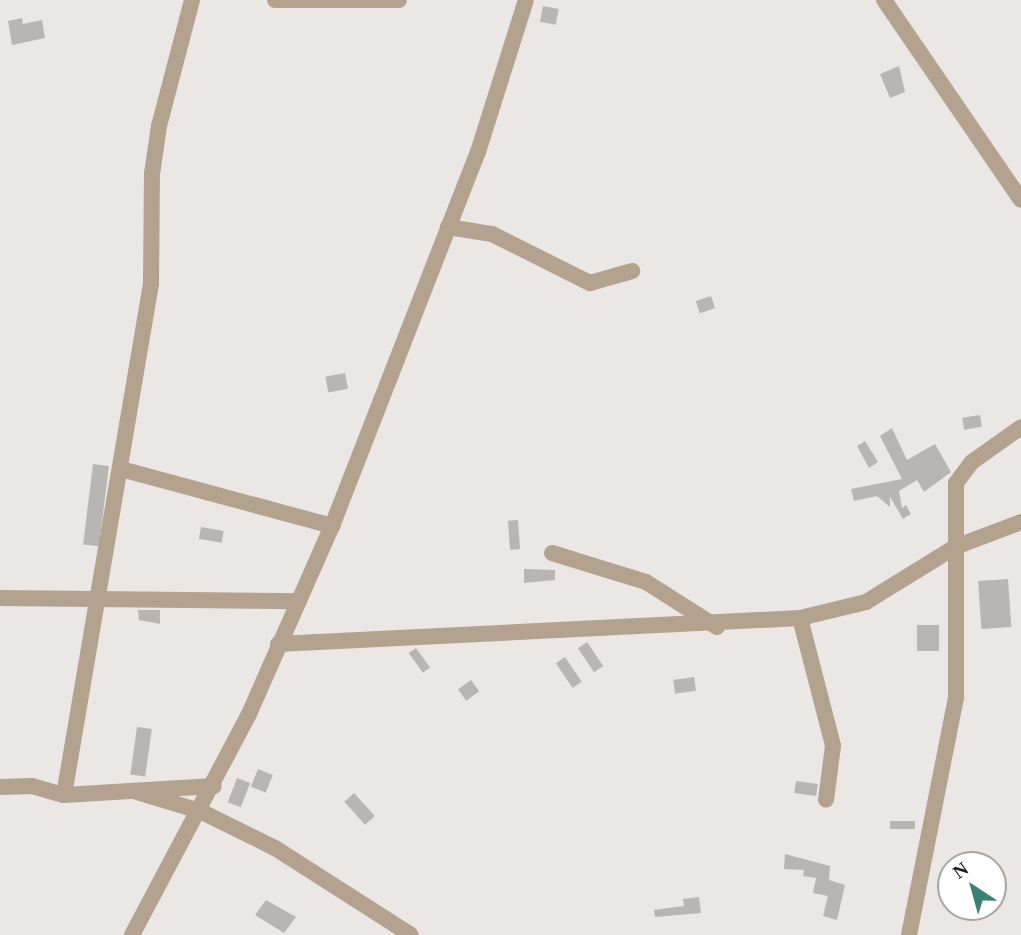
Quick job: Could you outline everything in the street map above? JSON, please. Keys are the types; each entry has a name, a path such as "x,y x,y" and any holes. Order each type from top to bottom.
{"street":[{"path":"64,795 151,284 152,174 159,126 192,0"},
{"path":"275,0 400,0"},
{"path":"132,935 214,786 332,526 448,227 526,0"},
{"path":"884,0 1021,200"},
{"path":"448,227 502,237 590,283 632,271"},
{"path":"909,935 956,697 956,483 972,462 1021,427"},
{"path":"121,468 332,526"},
{"path":"278,644 604,625 717,627 800,618 866,602 955,547 1021,522"},
{"path":"552,553 646,582 717,627"},
{"path":"0,598 299,601"},
{"path":"800,618 833,747 826,800"},
{"path":"0,787 32,786 64,795 214,786"},
{"path":"134,792 200,811 275,848 411,935"}],"building":[{"path":"543,6 559,9 556,25 540,22"},
{"path":"22,18 23,24 42,20 45,38 12,45 8,21"},
{"path":"899,66 905,92 890,98 880,74"},
{"path":"711,296 715,308 700,313 696,301"},
{"path":"345,373 348,389 328,393 325,377"},
{"path":"980,415 982,427 964,430 962,418"},
{"path":"892,428 907,460 935,444 951,472 924,492 917,480 899,491 902,508 906,505 911,514 903,519 890,497 890,507 877,496 854,501 851,489 902,479 880,436"},
{"path":"865,441 878,462 869,468 857,446"},
{"path":"93,464 109,466 99,546 83,544"},
{"path":"518,520 520,549 510,550 508,521"},
{"path":"201,527 224,531 222,543 199,539"},
{"path":"524,569 555,570 555,580 524,583"},
{"path":"1008,579 1011,627 981,629 978,581"},
{"path":"138,610 160,610 160,624 139,620"},
{"path":"917,625 939,625 939,651 917,651"},
{"path":"587,642 603,666 594,672 578,648"},
{"path":"416,648 430,667 423,673 409,653"},
{"path":"565,657 582,682 573,688 556,663"},
{"path":"694,677 696,691 675,694 673,680"},
{"path":"471,680 479,691 466,701 458,689"},
{"path":"137,727 152,729 145,777 130,775"},
{"path":"258,769 273,775 266,793 251,787"},
{"path":"237,778 250,783 241,807 228,802"},
{"path":"796,781 818,784 816,796 794,793"},
{"path":"354,793 375,816 365,825 344,802"},
{"path":"890,821 915,821 915,829 890,829"},
{"path":"785,854 830,866 829,880 845,885 837,920 823,916 828,896 813,893 816,878 803,876 804,870 784,869"},
{"path":"699,897 701,913 655,917 654,910 684,906 683,899"},
{"path":"266,900 296,917 284,933 255,915"}]}
